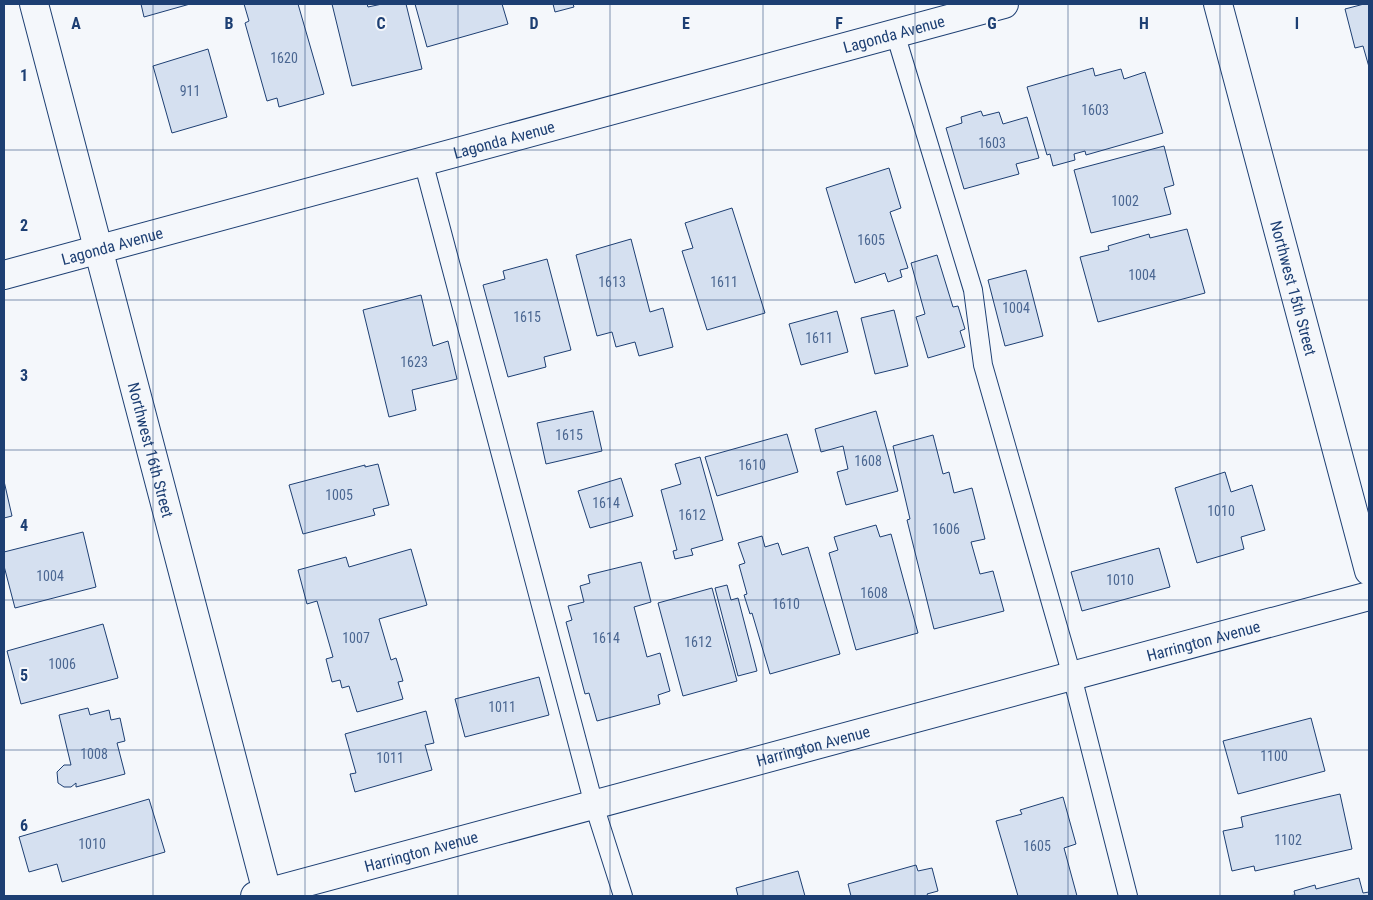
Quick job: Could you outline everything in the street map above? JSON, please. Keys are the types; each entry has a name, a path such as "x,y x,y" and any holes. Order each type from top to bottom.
{"street":[{"name":"Northwest 16th Street","path":"34,4 263,895"},
{"name":"Lagonda Avenue","path":"4,274 1004,4"},
{"name":"Northwest 15th Street","path":"1218,4 1369,571"},
{"name":"Harrington Avenue","path":"263,895 1369,596"}],"lane":[{"path":"895,33 973,290 984,365 1072,676 1128,896"},
{"path":"423,161 594,805 623,896"}],"building":[{"path":"141,4 190,4 144,17"},
{"path":"244,4 298,4 324,94 279,107 277,98 267,101 245,23 249,21"},
{"path":"332,4 367,4 368,7 382,4 406,4 422,69 352,86"},
{"path":"415,4 502,4 508,24 427,47"},
{"path":"553,4 573,4 574,7 555,12"},
{"path":"1369,4 1369,67 1363,46 1355,48 1345,9"},
{"path":"208,49 227,117 172,133 153,66"},
{"path":"1093,68 1095,76 1121,69 1124,79 1145,72 1163,133 1086,155 1085,151 1074,154 1075,160 1053,166 1050,154 1047,155 1027,87"},
{"path":"981,111 983,116 999,112 1003,124 1027,117 1039,158 1016,164 1019,174 964,189 946,128 962,123 961,117"},
{"path":"1164,146 1174,185 1164,188 1171,214 1091,233 1074,170"},
{"path":"889,168 901,208 890,212 908,268 900,270 902,277 888,282 885,273 855,283 826,188"},
{"path":"732,208 765,313 707,330 682,251 693,248 685,223"},
{"path":"1187,229 1205,293 1098,322 1080,257 1109,250 1108,246 1149,234 1150,238"},
{"path":"631,239 650,312 663,308 673,347 639,356 635,342 616,347 612,332 597,336 576,255"},
{"path":"937,255 953,307 958,306 965,329 960,331 965,347 928,358 916,317 925,314 911,263"},
{"path":"547,259 571,350 544,357 546,367 508,377 483,285 505,279 503,271"},
{"path":"1026,270 1043,336 1005,346 988,280"},
{"path":"421,295 433,346 448,341 457,379 412,390 416,410 389,417 363,310"},
{"path":"894,310 908,366 875,374 861,318"},
{"path":"837,311 848,352 801,365 789,324"},
{"path":"593,411 602,451 546,464 537,423"},
{"path":"876,411 898,491 846,505 837,472 848,469 843,446 821,452 815,429"},
{"path":"787,434 798,472 717,496 705,457"},
{"path":"933,435 943,474 949,472 954,493 972,488 985,539 971,542 980,574 993,571 1004,611 934,629 907,520 910,519 893,446"},
{"path":"700,457 723,540 691,549 693,555 675,559 673,551 677,550 661,490 681,484 675,464"},
{"path":"378,464 389,505 373,509 375,515 303,534 289,485 365,465 365,467"},
{"path":"1225,472 1231,492 1252,485 1265,530 1241,537 1244,549 1197,563 1175,488"},
{"path":"621,478 633,516 590,528 578,491"},
{"path":"4,481 12,516 4,518"},
{"path":"876,525 880,537 891,534 918,633 856,650 829,553 838,550 834,537"},
{"path":"83,532 96,587 15,608 4,566 4,552"},
{"path":"762,536 765,547 778,543 782,555 808,547 840,654 770,674 752,613 750,614 744,595 747,594 739,565 745,563 738,543"},
{"path":"1159,548 1170,587 1082,611 1071,572"},
{"path":"411,549 427,605 379,619 391,660 396,658 403,681 398,682 403,699 357,712 349,686 342,688 340,680 332,682 326,659 333,657 317,601 307,604 298,570 346,557 349,567"},
{"path":"641,562 651,602 634,607 647,657 660,653 670,691 658,695 660,704 597,721 589,693 585,694 566,622 572,620 568,606 584,602 580,586 590,583 588,575"},
{"path":"727,585 731,600 738,598 757,671 738,676 715,588"},
{"path":"712,588 737,681 683,696 658,603"},
{"path":"103,624 118,678 21,704 7,651"},
{"path":"539,677 549,715 465,737 455,699"},
{"path":"88,708 90,715 109,710 111,720 120,718 125,741 117,743 125,774 76,787 76,783 71,787 64,787 58,783 57,772 64,765 71,765 59,715"},
{"path":"426,711 434,743 425,745 432,770 355,792 350,774 356,773 345,734"},
{"path":"1311,718 1325,771 1238,794 1223,741"},
{"path":"1340,794 1352,849 1255,871 1254,866 1232,871 1223,831 1243,827 1241,817"},
{"path":"1063,797 1076,844 1064,848 1077,896 1018,896 996,821 1022,814 1020,810"},
{"path":"149,799 165,852 62,882 57,864 29,872 19,837"},
{"path":"916,865 918,871 932,868 938,891 927,894 928,896 851,896 848,884"},
{"path":"798,871 805,896 738,896 736,888"},
{"path":"1359,878 1363,893 1369,892 1369,896 1288,896 1295,895 1294,891 1315,885 1316,889"}]}
